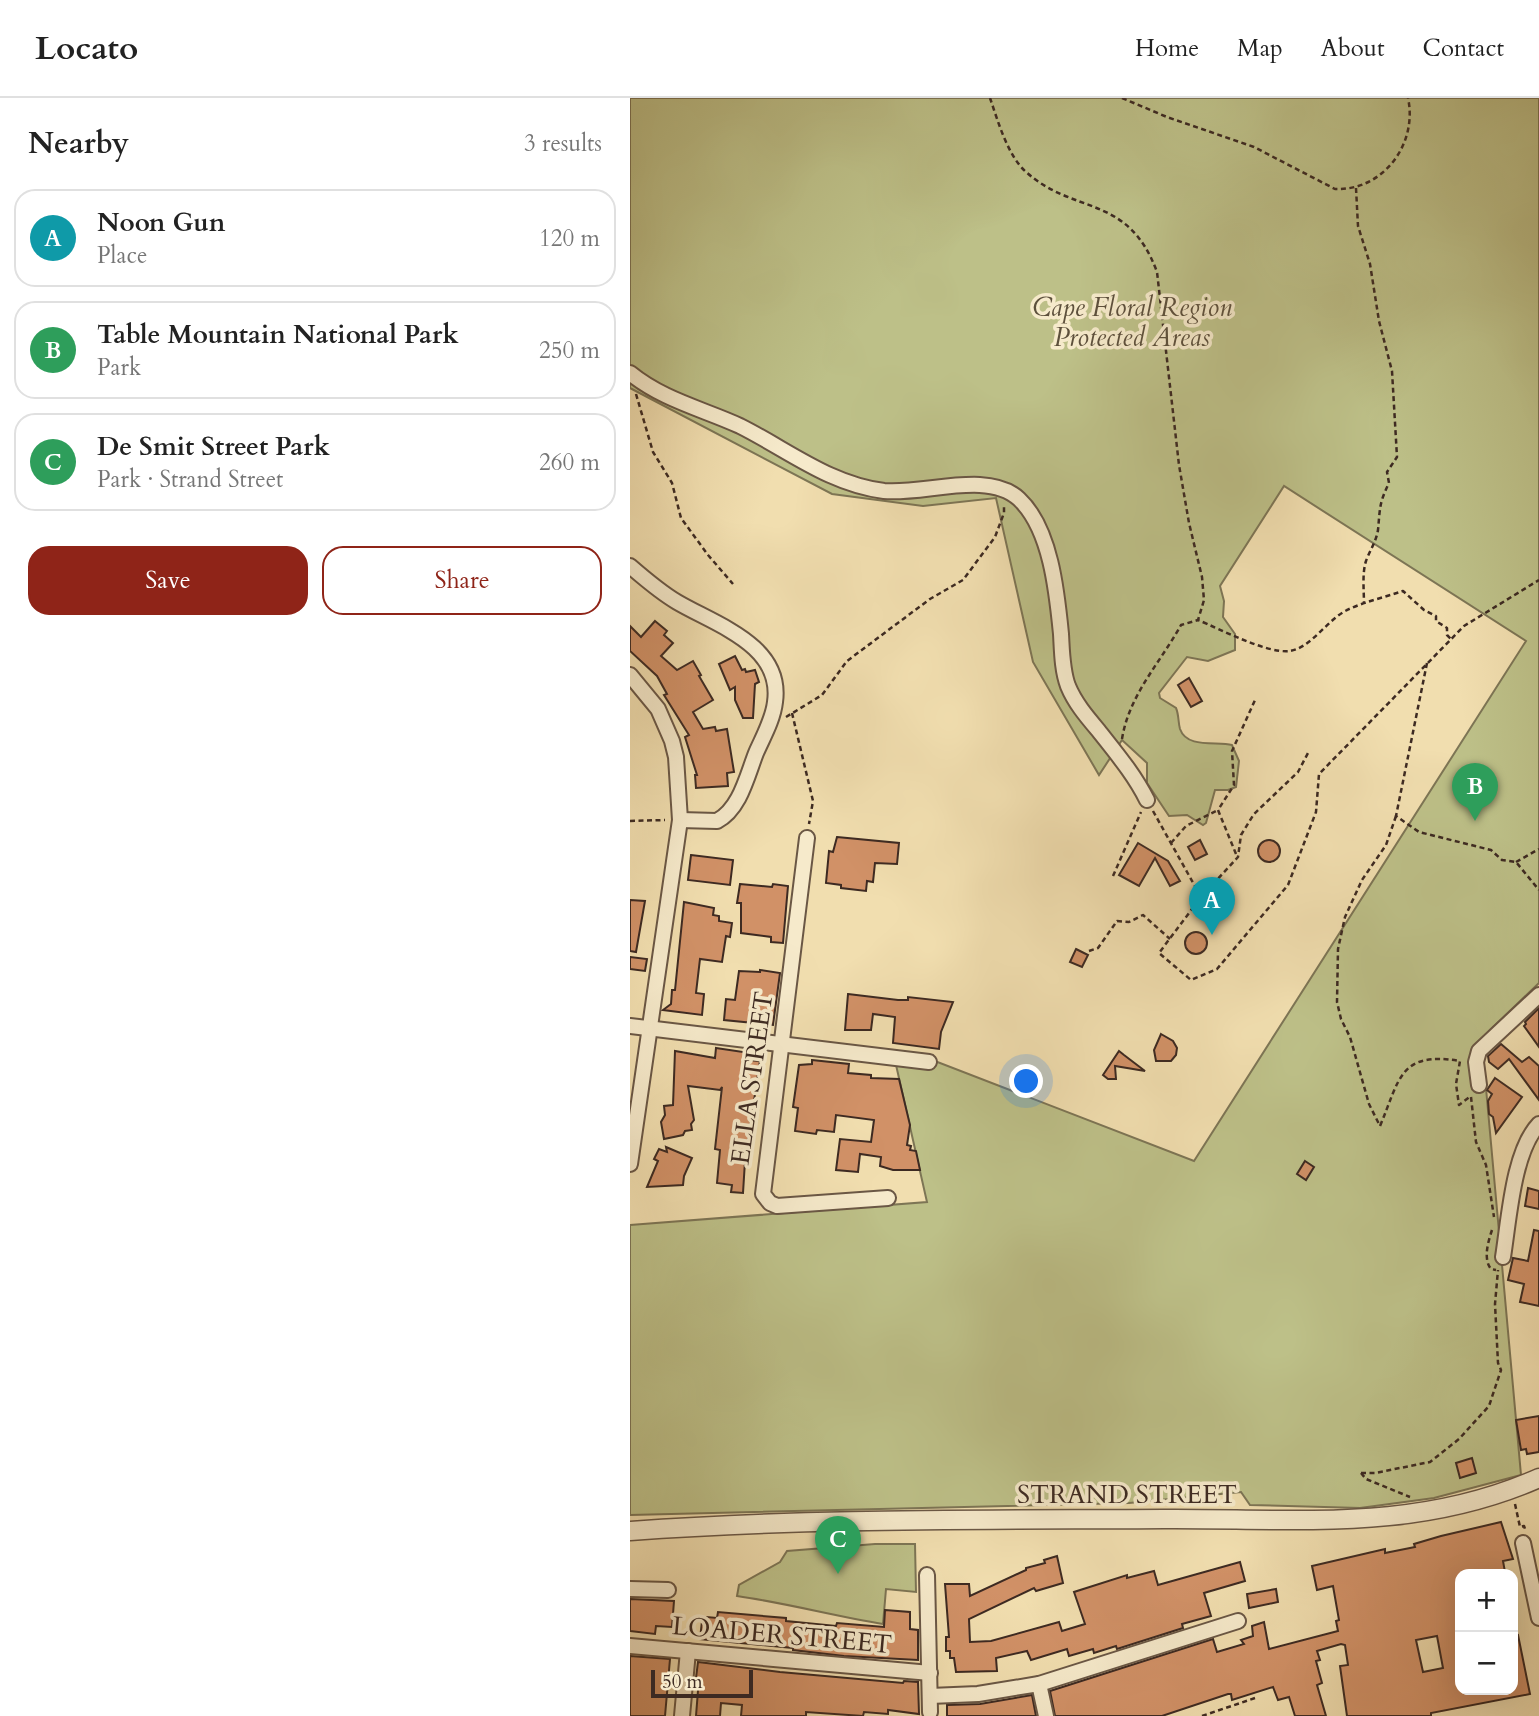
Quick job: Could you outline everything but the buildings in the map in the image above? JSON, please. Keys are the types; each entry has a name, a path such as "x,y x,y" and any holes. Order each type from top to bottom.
{"street":[{"path":"630,373 658,392 742,428 799,461 851,484 884,491 979,485 1002,489 1017,498 1030,512 1050,561 1067,685 1077,704 1138,781 1147,800"},
{"path":"630,566 676,601 753,645 764,657 771,673 775,702 735,803 727,814 717,821 680,820"},
{"path":"630,675 658,709 672,741 676,757 680,820 630,1164"},
{"name":"ELLA STREET","path":"807,838 763,1194 777,1206 888,1198"},
{"path":"1475,1091 1479,1051 1539,995"},
{"path":"630,1026 929,1062"},
{"path":"1500,1264 1519,1163 1527,1139 1539,1124"},
{"name":"STRAND STREET","path":"630,1531 709,1525 1167,1519 1308,1522 1368,1519 1458,1505 1539,1478"},
{"name":"STRAND STREET","path":"630,1521 662,1520 709,1525"},
{"path":"1523,1543 1539,1618"},
{"path":"927,1575 930,1712"},
{"path":"630,1589 668,1590"},
{"path":"930,1696 978,1694 1039,1684 1238,1621"},
{"name":"LOADER STREET","path":"630,1646 930,1673"},
{"path":"682,1716 688,1651"},
{"path":"1039,1684 1046,1716"}],"path":[{"path":"990,98 1022,169 1049,188 1121,220 1136,232 1149,251 1158,283 1179,465 1202,577 1204,600 1198,620"},
{"path":"1122,98 1167,117 1254,147 1335,189 1356,188 1365,184 1396,159 1406,142 1411,119 1408,98"},
{"path":"1356,188 1358,226 1370,264 1379,321 1392,371 1397,457 1387,471 1389,483 1383,491 1378,510 1378,530 1374,547 1365,562 1364,604"},
{"path":"635,391 653,452 671,483 681,517 733,584"},
{"path":"766,730 822,695 847,661 930,599 963,580 995,537 1004,513 1002,489"},
{"path":"1308,753 1298,772 1254,814 1241,835 1238,857 1201,897 1159,953 1191,980 1217,969 1288,885 1316,812 1319,774 1464,626 1539,580"},
{"path":"1119,757 1125,721 1142,685 1181,625 1198,620 1241,640 1279,651 1292,651 1345,611 1403,591 1424,610 1436,616 1436,621 1447,628 1447,635 1451,639"},
{"path":"1427,663 1396,816 1386,845 1362,880 1345,917 1338,948 1337,1002 1369,1104 1380,1126 1405,1069 1419,1061 1433,1058 1460,1061 1456,1084 1459,1105 1475,1091"},
{"path":"1171,843 1186,826 1218,810 1234,785 1232,751 1255,700"},
{"path":"792,713 813,801 807,838"},
{"path":"1147,800 1201,897"},
{"path":"1113,876 1147,800"},
{"path":"1218,810 1238,857"},
{"path":"1396,816 1419,832 1490,850 1502,859 1516,862 1539,890"},
{"path":"630,821 661,820"},
{"path":"1516,862 1539,849"},
{"path":"1089,951 1098,947 1117,921 1129,922 1143,915 1170,939"},
{"path":"1475,1091 1476,1142 1486,1165 1494,1214 1487,1262 1491,1269 1500,1264"},
{"path":"1419,1513 1417,1500 1366,1479 1361,1473 1375,1473 1430,1462 1466,1432 1489,1406 1501,1370 1498,1363 1495,1304 1500,1264"},
{"path":"1511,1489 1520,1527 1524,1526 1525,1530 1518,1533 1523,1543"},
{"path":"1202,1716 1255,1698"}],"green space":[{"name":"Cape Floral Region Protected Areas","path":"630,98 1539,98 1539,983 1490,1030 1476,1049 1484,1066 1521,1475 1434,1498 1360,1508 1250,1505 1241,1492 1129,1503 630,1515 630,1225 927,1202 894,1056 922,1056 1194,1161 1526,641 1284,486 1220,586 1224,601 1223,617 1235,634 1235,650 1208,661 1187,657 1159,693 1160,698 1176,708 1180,729 1189,739 1232,745 1239,761 1236,787 1215,790 1206,823 1203,825 1187,815 1169,816 1147,783 1147,763 1122,740 1099,775 1033,662 996,498 923,506 832,494 630,388"},
{"path":"875,1544 915,1544 916,1592 886,1589 883,1624 737,1596 739,1585 780,1562 787,1551"}],"place":[{"name":"Table Mountain National Park","path":"1475,821"},
{"name":"Noon Gun","path":"1212,935"},
{"name":"De Smit Street Park","path":"838,1574"}]}
